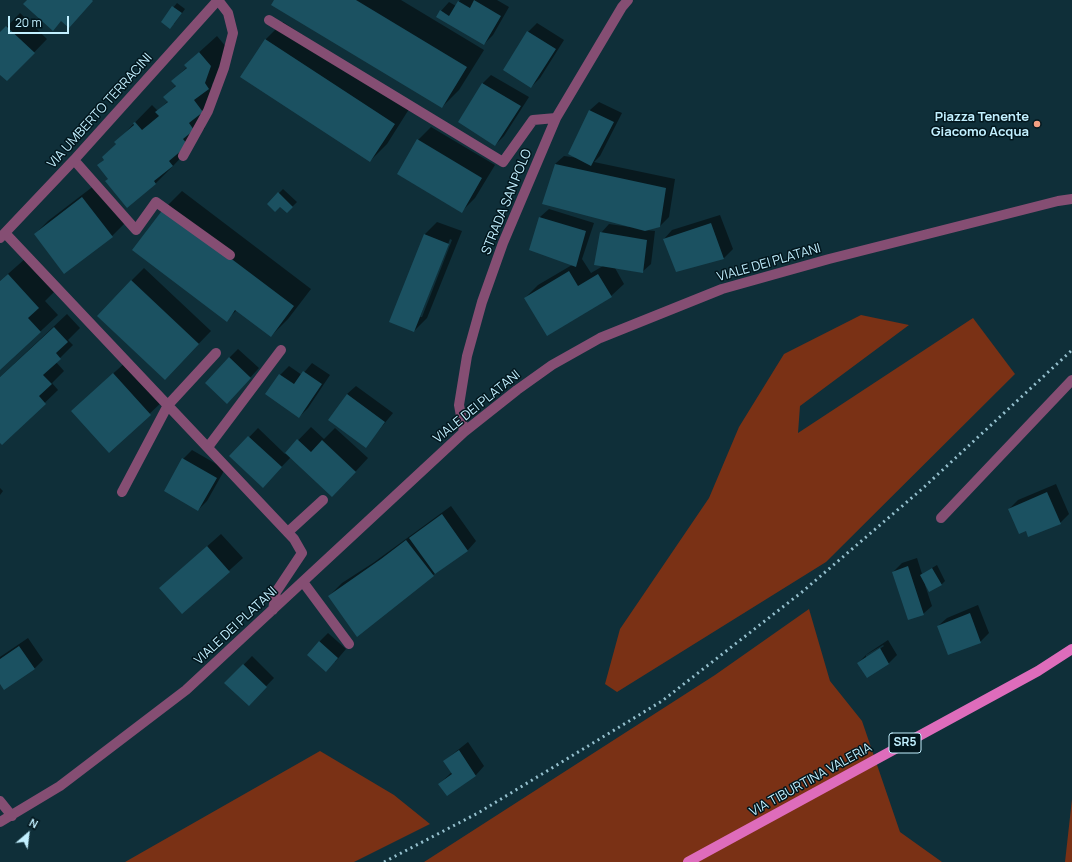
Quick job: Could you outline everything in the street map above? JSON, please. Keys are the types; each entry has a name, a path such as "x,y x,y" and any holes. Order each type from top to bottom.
{"main road":[{"name":"VIA TIBURTINA VALERIA","path":"688,862 1031,675 1072,648"}],"street":[{"path":"183,156 208,111 224,68 233,34 228,13 218,0"},
{"name":"VIA UMBERTO TERRACINI","path":"3,236 74,160 218,0"},
{"name":"STRADA SAN POLO","path":"464,432 460,405 468,356 482,302 503,243 556,118 622,7 628,0"},
{"path":"269,20 503,162 533,120 556,118"},
{"path":"74,160 136,230 156,202 230,255"},
{"name":"VIALE DEI PLATANI","path":"0,822 60,786 186,690 464,432 517,390 552,365 600,338 722,290 829,259 1058,201 1072,199"},
{"path":"3,236 168,405 288,532 302,553 276,592 273,610"},
{"path":"208,447 281,350"},
{"path":"122,492 168,405 216,353"},
{"path":"941,518 1072,380"},
{"path":"288,532 323,500"},
{"path":"303,582 349,644"},
{"path":"0,802 12,816"}],"shaded area":[{"path":"861,315 909,325 800,406 798,433 973,318 1015,374 826,562 617,692 605,684 620,629 709,498 739,427 784,354"},
{"path":"809,609 830,681 862,721 900,832 942,862 424,862 715,675"},
{"path":"320,751 394,795 430,824 354,862 125,862"},
{"path":"1072,799 1072,862 1065,862"}],"building":[{"path":"27,0 93,1 69,28 61,21 53,31 23,4"},
{"path":"274,0 356,0 467,67 442,108 271,5"},
{"path":"474,0 501,16 484,45 436,17 440,10 449,16 458,1 470,8"},
{"path":"172,6 182,13 170,29 161,22"},
{"path":"6,26 35,53 7,81 0,75 0,32"},
{"path":"527,31 556,49 531,88 503,70"},
{"path":"265,39 395,124 370,162 240,77"},
{"path":"199,52 211,66 205,83 209,89 194,100 203,112 189,123 194,130 183,139 188,145 169,161 173,166 154,181 156,184 127,208 105,181 108,179 97,165 104,160 102,157 116,144 114,142 134,125 133,123 135,122 142,130 159,116 155,112 168,102 163,97 176,86 171,81 187,68 184,65"},
{"path":"482,83 521,106 495,146 458,122"},
{"path":"589,110 614,122 591,166 568,154"},
{"path":"417,139 482,178 462,213 397,174"},
{"path":"555,164 666,188 660,227 645,231 542,204"},
{"path":"278,192 293,207 287,213 280,207 275,212 267,204"},
{"path":"82,197 113,237 64,274 34,234"},
{"path":"164,208 294,306 271,337 235,310 227,322 132,250"},
{"path":"539,217 586,231 576,267 529,250"},
{"path":"711,223 724,259 676,272 663,239"},
{"path":"600,232 647,240 643,273 594,265"},
{"path":"424,234 449,244 414,332 389,322"},
{"path":"569,271 578,286 598,274 612,297 547,336 524,298"},
{"path":"8,274 39,308 28,318 41,332 0,370 0,281"},
{"path":"131,280 199,344 165,380 97,316"},
{"path":"54,327 68,342 56,353 61,359 43,375 52,384 39,396 46,404 2,445 0,443 0,377"},
{"path":"229,357 251,378 227,404 205,383"},
{"path":"303,371 322,384 299,418 265,394 279,374 294,384"},
{"path":"113,373 151,415 109,453 71,411"},
{"path":"347,394 385,422 366,448 328,420"},
{"path":"248,436 282,467 263,488 229,456"},
{"path":"297,439 311,452 322,440 356,472 332,497 285,453"},
{"path":"182,458 217,478 198,511 164,491"},
{"path":"1047,492 1061,524 1028,537 1026,531 1019,534 1008,509"},
{"path":"442,514 468,551 435,574 409,538"},
{"path":"406,540 434,576 357,637 328,596"},
{"path":"207,546 230,572 182,614 159,588"},
{"path":"908,566 924,615 908,620 892,572"},
{"path":"932,568 942,585 929,592 920,575"},
{"path":"970,613 981,643 948,655 937,626"},
{"path":"319,641 338,658 326,672 307,655"},
{"path":"19,646 35,669 4,690 0,684 0,659"},
{"path":"880,648 889,664 867,678 857,663"},
{"path":"243,664 267,687 249,706 224,683"},
{"path":"459,750 476,776 447,796 438,784 452,774 443,761"}],"railway":[{"path":"384,862 478,813 662,701 802,592 922,489 1072,350"}],"place":[{"name":"Piazza Tenente Giacomo Acqua","path":"1037,124"}]}
